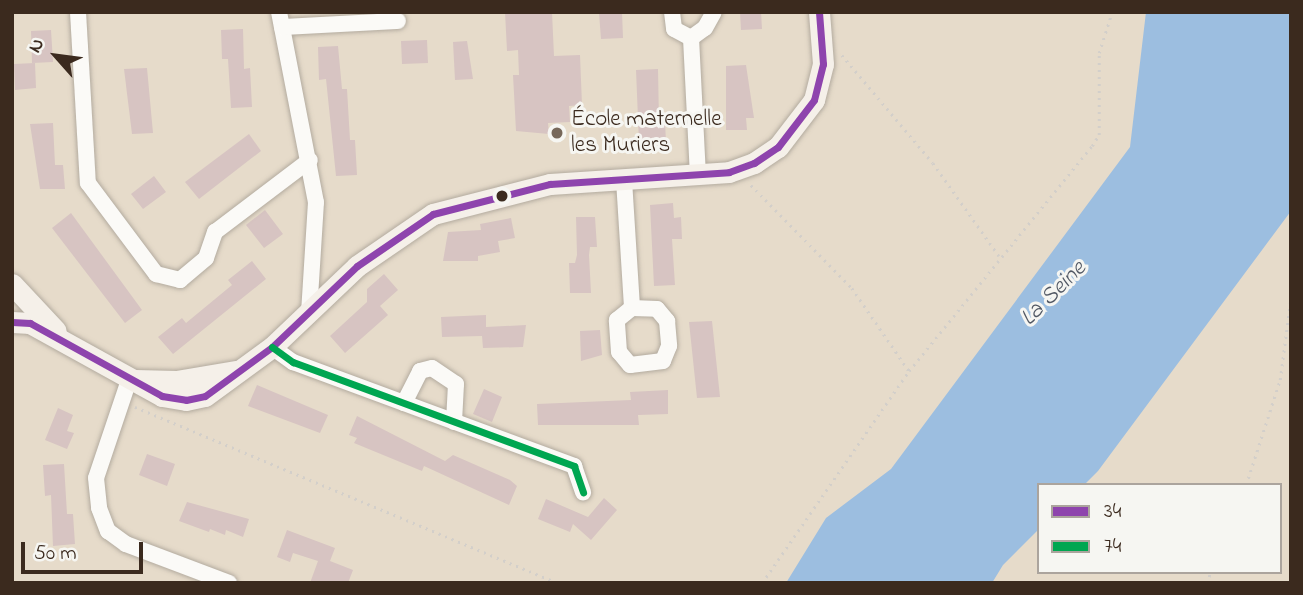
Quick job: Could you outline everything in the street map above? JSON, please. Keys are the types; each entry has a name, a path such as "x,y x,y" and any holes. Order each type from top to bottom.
{"street":[{"path":"78,12 88,183 99,204 156,274 180,280 206,258 215,232 310,160"},
{"path":"672,12 674,29 691,38"},
{"path":"691,38 705,28 714,12"},
{"path":"309,314 316,202 281,20 398,21"},
{"path":"12,322 30,323 74,351 129,380 176,381 244,369 309,314 357,266 433,214 506,192 698,174 741,167 778,147 814,100 823,64 821,20"},
{"path":"691,38 698,174"},
{"path":"624,180 632,307"},
{"path":"12,284 74,351"},
{"path":"272,347 293,362 574,466 583,492"},
{"path":"404,403 419,370 432,368 456,384 454,422"},
{"path":"129,380 96,478 99,508 108,531 125,544 229,583"}],"path":[{"path":"762,583 909,371 1099,135 1099,53 1112,12"},
{"path":"821,20 869,92 933,163 999,256"},
{"path":"741,167 748,183 852,288 909,371"},
{"path":"1246,483 1280,380 1291,296"},
{"path":"122,401 558,583"}],"water":[{"name":"La Seine","path":"1146,12 1291,12 1291,211 1098,471 1086,483 1037,483 1037,531 1003,565 992,583 786,583 826,518 891,469 1130,147"}],"building":[{"path":"505,12 552,12 554,56 580,55 582,105 569,106 570,122 548,123 549,134 516,131 513,75 519,75 518,50 507,51"},
{"path":"622,12 623,38 601,39 599,13"},
{"path":"740,12 761,12 762,29 741,30"},
{"path":"243,29 244,69 250,68 252,107 231,108 228,59 222,59 221,30"},
{"path":"51,30 53,62 32,63 31,31"},
{"path":"427,40 428,63 402,64 401,41"},
{"path":"467,41 473,79 455,80 453,42"},
{"path":"338,46 342,89 347,89 350,140 355,140 357,175 336,176 326,79 319,80 318,47"},
{"path":"35,63 36,88 15,90 14,64"},
{"path":"746,65 754,118 746,118 747,130 726,130 726,66"},
{"path":"147,68 153,133 132,134 124,69"},
{"path":"658,69 659,122 665,122 666,142 639,143 636,70"},
{"path":"53,123 55,165 63,165 65,189 40,189 30,124"},
{"path":"249,134 261,151 199,199 185,182"},
{"path":"154,176 166,192 143,209 131,194"},
{"path":"673,203 674,218 681,217 682,239 672,239 675,285 654,286 650,205"},
{"path":"265,210 283,234 264,248 246,225"},
{"path":"71,213 142,310 125,323 52,228"},
{"path":"576,217 595,217 597,247 590,247 589,255 591,293 570,293 569,263 575,263 577,255"},
{"path":"511,218 515,238 498,241 500,252 478,256 478,261 443,261 448,232 481,230 480,224"},
{"path":"252,261 266,279 173,354 158,337 182,318 186,323 232,285 228,280"},
{"path":"384,274 398,290 380,306 388,315 345,353 330,336 367,302 367,289"},
{"path":"486,315 486,327 526,325 523,347 483,348 482,336 442,337 441,317"},
{"path":"712,321 720,397 697,398 689,322"},
{"path":"600,330 602,355 581,361 580,331"},
{"path":"257,385 328,415 320,433 248,406"},
{"path":"484,389 502,397 492,422 473,414"},
{"path":"668,390 668,414 638,415 639,425 538,425 537,404 631,400 630,392"},
{"path":"58,408 73,415 67,431 74,433 67,449 45,440"},
{"path":"357,416 445,461 453,455 510,480 517,486 509,505 424,466 422,471 354,443 357,438 349,435"},
{"path":"147,454 175,464 167,486 139,475"},
{"path":"64,464 67,514 73,514 75,544 53,546 51,495 45,496 43,465"},
{"path":"604,498 617,510 591,540 573,524 570,532 538,519 546,499 588,517"},
{"path":"187,502 249,519 243,537 226,530 225,535 210,529 209,532 179,521"},
{"path":"287,530 335,548 330,561 353,570 348,583 310,583 318,561 293,553 290,562 277,557"}],"transit line":[{"name":"34","path":"12,322 30,323 162,396 186,400 205,396 272,347 357,266 433,214 550,184 729,172 754,163 778,147 814,100 823,64 819,12"},
{"name":"74","path":"272,347 293,362 574,466 583,492"}],"place":[{"name":"École maternelle les Muriers","path":"557,133"}]}
